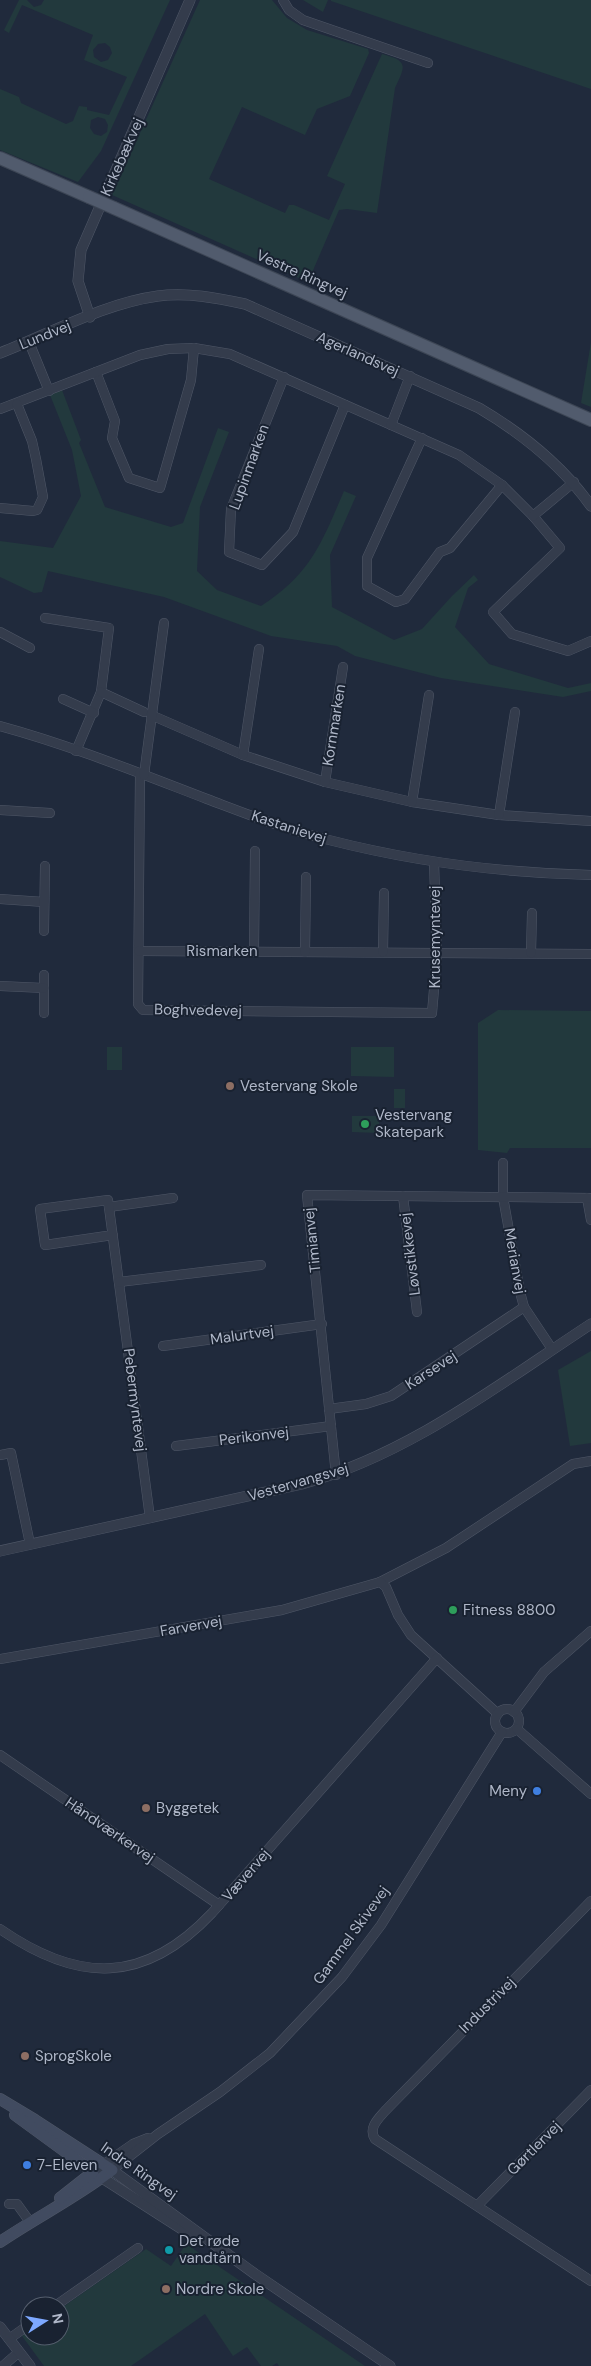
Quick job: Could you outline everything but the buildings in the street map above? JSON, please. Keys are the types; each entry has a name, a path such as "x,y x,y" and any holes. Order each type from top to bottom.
{"main road":[{"name":"Vestre Ringvej","path":"0,158 591,420"},
{"name":"Indre Ringvej","path":"0,2101 108,2167"},
{"name":"Indre Ringvej","path":"0,2101 98,2175"},
{"name":"Gammel Skivevej","path":"0,2242 108,2167"}],"street":[{"name":"Kirkebækvej","path":"90,317 78,282 81,250 190,0"},
{"path":"283,0 289,10 303,20 428,63"},
{"name":"Agerlandsvej","path":"90,317 133,301 159,296 214,298 245,304 480,408 510,426 538,447 574,482 591,506"},
{"name":"Lundvej","path":"0,354 90,317"},
{"path":"29,342 49,391"},
{"path":"0,410 140,355 168,348 194,348 230,354 459,455 502,485 533,516 560,548 493,612 512,634 568,651 591,641"},
{"path":"96,372 115,421 112,438 129,478 160,488 191,380 194,348"},
{"path":"391,426 410,376"},
{"name":"Lupinmarken","path":"284,377 231,509 229,552 262,565 294,532 345,405"},
{"path":"0,508 37,510 43,497 32,441 18,404"},
{"path":"422,438 367,558 367,586 396,602 405,599 440,552 450,548 502,485"},
{"path":"533,516 574,482"},
{"path":"45,618 109,628 100,692 94,713 76,751"},
{"path":"142,774 147,714 164,623"},
{"path":"0,632 30,648"},
{"path":"243,755 259,649"},
{"name":"Kornmarken","path":"325,782 344,667"},
{"name":"Kornmarken","path":"100,692 243,755 325,782 412,802 499,815 591,821"},
{"path":"412,802 429,694"},
{"path":"63,699 94,713"},
{"path":"499,815 516,712"},
{"name":"Kastanievej","path":"0,726 142,774 261,819 328,840 434,862 539,874 591,875"},
{"name":"Boghvedevej","path":"142,774 138,1004 143,1010 432,1013"},
{"path":"0,810 50,813"},
{"path":"254,952 255,851"},
{"name":"Krusemyntevej","path":"432,1013 435,1005 437,954 434,862"},
{"path":"44,866 44,930"},
{"path":"305,952 306,877"},
{"path":"383,952 384,893"},
{"path":"0,899 44,902"},
{"path":"531,953 532,913"},
{"name":"Rismarken","path":"138,951 591,954"},
{"path":"44,975 44,1014"},
{"path":"0,986 44,988"},
{"name":"Merianvej","path":"503,1163 503,1197 524,1307 552,1349"},
{"name":"Timianvej","path":"336,1474 322,1324 307,1195 589,1198 591,1220"},
{"name":"Løvstikkevej","path":"403,1196 416,1312"},
{"path":"113,1235 45,1244 40,1209 108,1200 109,1207 173,1198"},
{"name":"Pebermyntevej","path":"109,1207 150,1518"},
{"path":"119,1282 261,1265"},
{"name":"Karsevej","path":"329,1409 366,1404 391,1396 524,1307"},
{"name":"Malurtvej","path":"163,1346 322,1324"},
{"name":"Vestervangsvej","path":"0,1550 150,1518 336,1474 404,1444 591,1324"},
{"name":"Perikonvej","path":"176,1446 331,1426"},
{"path":"0,1455 11,1452 30,1544"},
{"name":"Farvervej","path":"0,1659 282,1610 380,1582 446,1548 574,1464 591,1461"},
{"path":"380,1582 386,1587 407,1631 498,1714"},
{"path":"514,1712 544,1672 591,1632"},
{"name":"Vævervej","path":"0,1929 24,1945 60,1962 98,1969 125,1967 169,1950 192,1935 437,1658"},
{"path":"506,1710 514,1712 519,1720 517,1729 510,1733 502,1732 496,1724 498,1714 506,1710"},
{"path":"517,1729 591,1794"},
{"name":"Gammel Skivevej","path":"108,2167 133,2144 158,2134 220,2092 270,2052 342,1977 379,1928 502,1732"},
{"name":"Håndværkervej","path":"0,1756 219,1905"},
{"name":"Industrivej","path":"478,2205 375,2139 372,2134 372,2128 385,2111 591,1901"},
{"name":"Gørtlervej","path":"478,2205 591,2090"},
{"name":"Indre Ringvej","path":"108,2167 256,2274 390,2366"},
{"name":"Indre Ringvej","path":"98,2175 256,2274"},
{"path":"9,2204 17,2204 34,2219"},
{"path":"478,2205 591,2281"},
{"path":"69,2296 138,2248"},
{"path":"0,2327 30,2366"},
{"path":"9,2339 20,2331"},
{"path":"3,2366 19,2352"}],"green space":[{"path":"19,0 27,0 34,7 41,5 44,0 170,0 101,151 78,182 0,150 0,89 19,97 21,103 66,124 73,121 79,106 87,107 87,110 109,115 127,77 84,60 93,35 22,5 9,33 4,30","holes":["105,43 110,47 112,53 108,60 101,62 94,57 93,50 98,44","98,117 105,119 108,125 107,132 101,136 94,134 90,128 91,120"]},
{"path":"200,0 272,0 287,18 307,30 368,49 369,53 350,96 317,109 305,135 242,107 209,179 285,213 289,205 294,205 329,220 345,184 327,176 382,54 397,59 402,65 403,69 395,88 377,213 347,209 339,210 308,282 112,195"},
{"path":"303,0 328,0 323,12"},
{"path":"591,0 591,89 331,1"},
{"path":"591,342 591,407 581,403"},
{"path":"62,390 81,440 79,443 105,507 171,527 183,523 218,428 229,432 200,507 197,571 217,590 261,606 278,594 292,582 313,556 329,526 344,491 356,496 330,555 332,607 394,640 422,629 474,575 478,580 468,588 455,627 489,664 568,688 591,683 591,691 563,697 441,678 355,656 337,646 271,636 164,597 48,571 42,592 34,593 0,577 0,541 53,548 81,496 72,450 50,395"},
{"path":"498,1010 591,1011 591,1148 510,1148 507,1153 478,1150 478,1023"},
{"path":"107,1047 122,1047 122,1070 107,1070"},
{"path":"351,1047 394,1047 394,1077 351,1076"},
{"path":"394,1089 405,1089 405,1108 394,1108"},
{"name":"Vestervang Skatepark","path":"352,1116 379,1116 379,1133 352,1132"},
{"path":"591,1351 591,1443 570,1446 558,1370"},
{"name":"Nordre Skole","path":"186,2244 365,2366 279,2366 277,2363 272,2366 261,2366 247,2347 233,2356 205,2314 131,2366 44,2366 29,2346 70,2346 70,2302 146,2249 171,2266"}],"place":[{"name":"Vestervang Skole","path":"230,1086"},
{"name":"Vestervang Skatepark","path":"365,1124"},
{"name":"Fitness 8800","path":"453,1610"},
{"name":"Meny","path":"537,1791"},
{"name":"Byggetek","path":"146,1808"},
{"name":"SprogSkole","path":"25,2056"},
{"name":"7-Eleven","path":"27,2165"},
{"name":"Det røde vandtårn","path":"169,2250"},
{"name":"Nordre Skole","path":"166,2289"}]}
